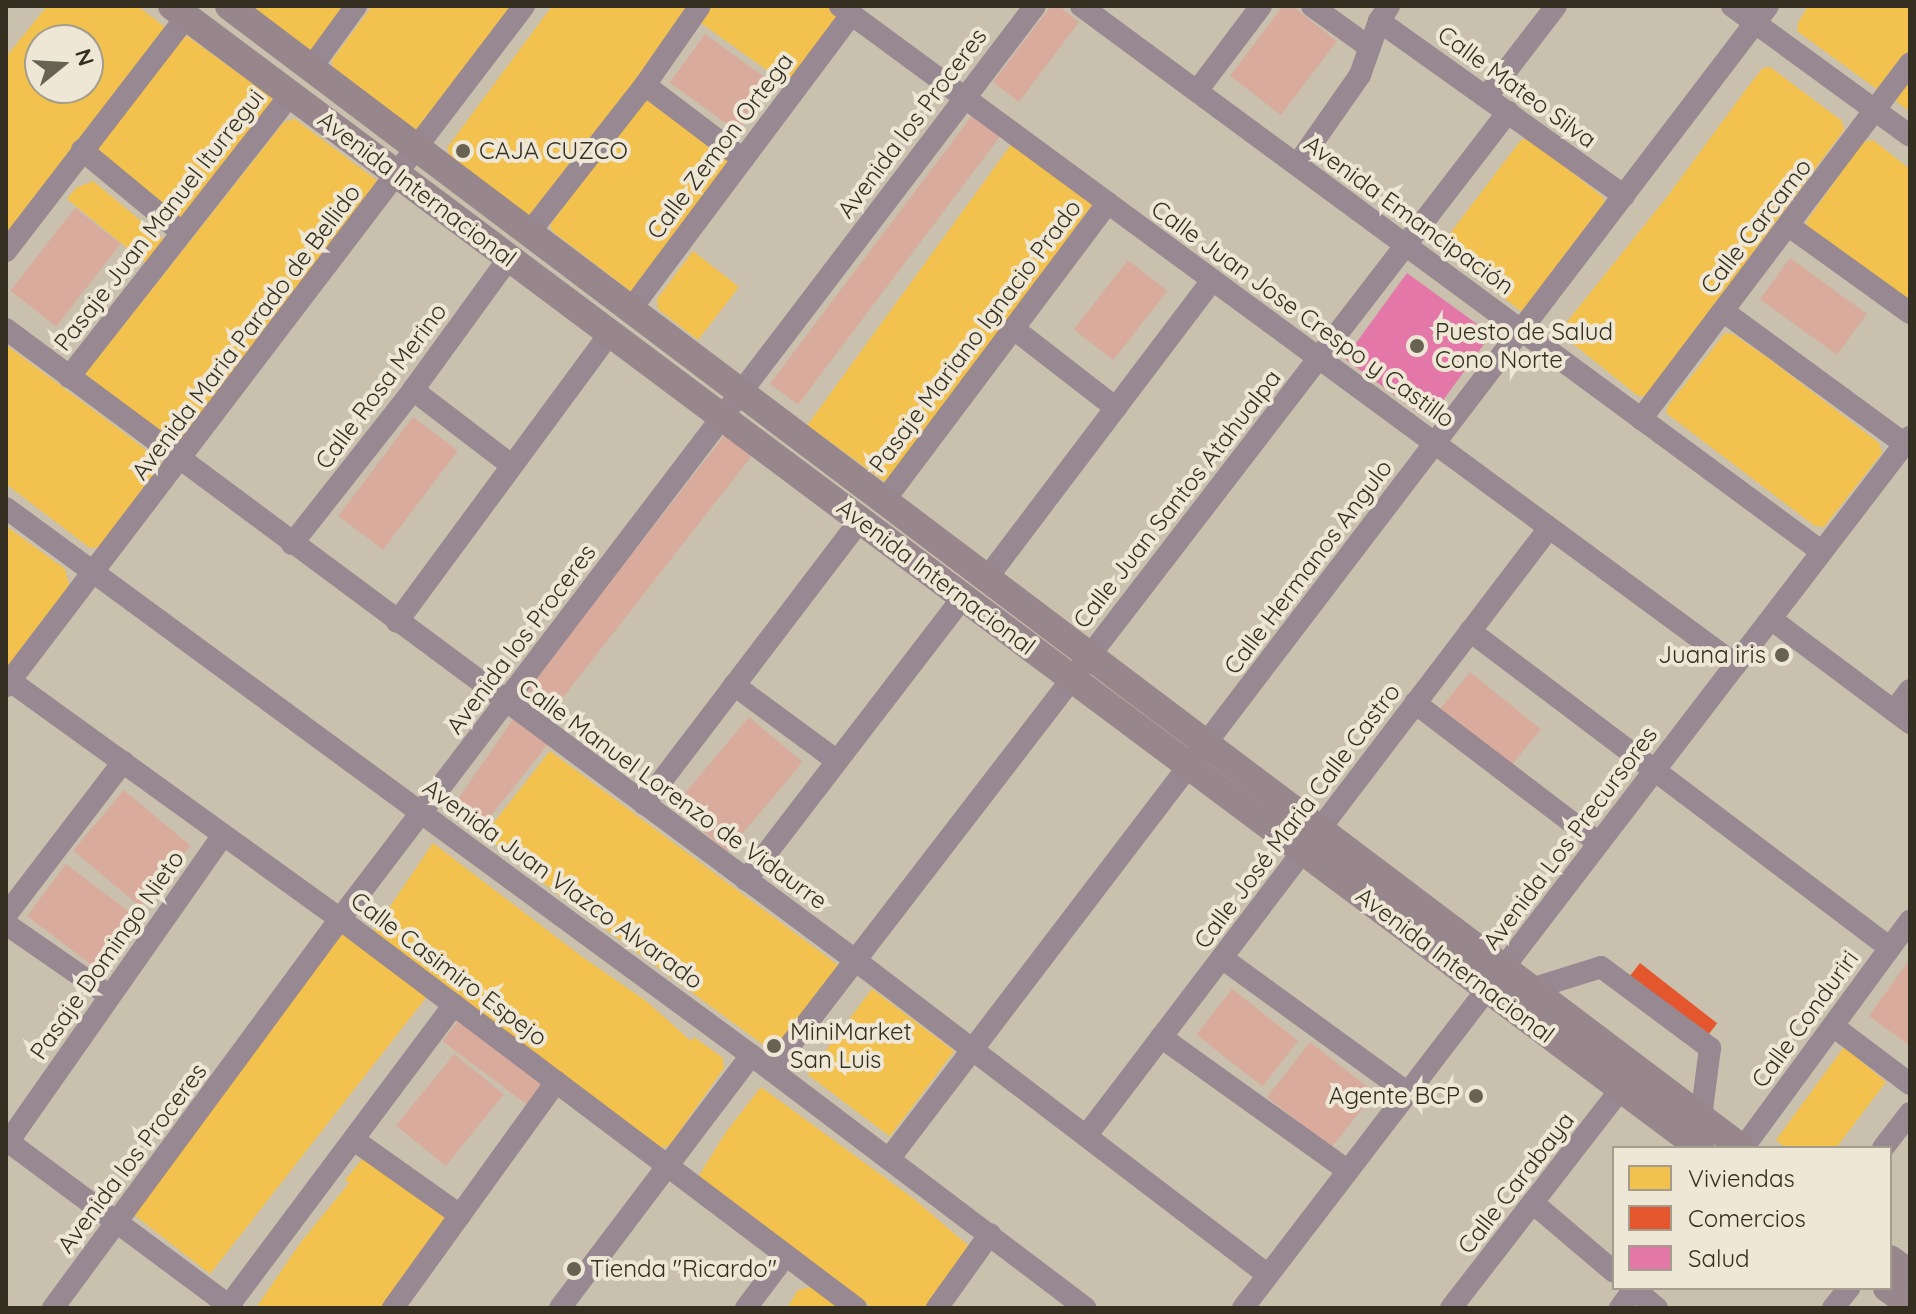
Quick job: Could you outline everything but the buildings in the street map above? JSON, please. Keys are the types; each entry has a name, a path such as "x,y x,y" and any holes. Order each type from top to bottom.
{"main road":[{"name":"Avenida Internacional","path":"229,6 1206,744 1311,840 1495,978 1621,1089 1697,1146"},
{"name":"Avenida Internacional","path":"179,11 1189,766 1311,840"},
{"name":"Avenida Internacional","path":"1495,978 1531,989 1739,1146"},
{"path":"1892,1260 1910,1274"},
{"path":"1890,1290 1910,1305"}],"street":[{"path":"311,68 356,6"},
{"name":"Avenida Maria Parado de Bellido","path":"7,681 180,462 524,6"},
{"path":"529,233 645,85 700,6"},
{"name":"Avenida los Proceres","path":"53,1308 340,919 1035,6"},
{"name":"Avenida Emancipación","path":"1081,6 1822,552"},
{"path":"1197,91 1261,6"},
{"path":"1312,6 1369,47"},
{"path":"1487,96 1556,6"},
{"path":"1732,6 1762,15 1910,136"},
{"name":"Calle Juan Jose Crespo y Castillo","path":"846,10 1736,665"},
{"name":"Calle Zemon Ortega","path":"631,309 743,159 846,10"},
{"path":"6,251 82,150 179,11"},
{"path":"1297,165 1360,75 1384,13"},
{"name":"Calle Mateo Silva","path":"1384,13 1487,96 1624,196"},
{"name":"Calle Hermanos Angulo","path":"889,1159 1762,15"},
{"name":"Calle Carcamo","path":"1641,419 1910,63"},
{"path":"645,85 743,159"},
{"name":"Pasaje Juan Manuel Iturregui","path":"69,377 180,231 290,95"},
{"name":"Calle Juan Santos Atahualpa","path":"771,1070 1508,112"},
{"path":"82,150 180,231"},
{"name":"Pasaje Mariano Ignacio Prado","path":"884,501 1108,203"},
{"path":"1789,226 1910,313"},
{"name":"Calle Rosa Merino","path":"292,544 413,390 509,258"},
{"path":"987,578 1212,280"},
{"path":"1723,311 1907,441"},
{"name":"Calle Manuel Lorenzo de Vidaurre","path":"6,329 180,462 855,960 1268,1275"},
{"path":"1014,329 1116,408"},
{"path":"397,622 610,333"},
{"path":"413,390 511,465"},
{"name":"Avenida Los Precursores","path":"1243,1308 1907,441"},
{"name":"Avenida Juan Vlazco Alvarado","path":"6,508 751,1055 1085,1308"},
{"path":"644,804 860,520"},
{"name":"Calle José Maria Calle Castro","path":"1086,1136 1549,528"},
{"path":"746,880 963,597"},
{"path":"1771,619 1902,717 1910,690"},
{"path":"1470,631 1890,948"},
{"name":"Calle Casimiro Espejo","path":"7,681 340,919 856,1308"},
{"path":"734,685 837,761"},
{"path":"1415,703 1599,843"},
{"path":"6,915 123,762"},
{"name":"Pasaje Domingo Nieto","path":"7,1142 223,835"},
{"name":"Calle Conduriri","path":"1743,1146 1910,921"},
{"path":"6,924 110,996"},
{"path":"1222,958 1408,1093"},
{"path":"1531,989 1601,967 1710,1048 1701,1117"},
{"path":"7,1142 229,1307 454,1005"},
{"path":"1833,1026 1910,1084"},
{"path":"1161,1037 1348,1171"},
{"path":"560,1308 751,1055"},
{"path":"393,1308 556,1082"},
{"name":"Calle Carabaya","path":"1451,1308 1621,1089"},
{"path":"1885,1146 1910,1113"},
{"path":"354,1140 460,1215"},
{"path":"1533,1203 1612,1270"},
{"path":"937,1308 990,1234"},
{"path":"746,1308 786,1255"},
{"path":"1620,1308 1632,1290"},
{"path":"1635,1290 1657,1308"},
{"path":"1833,1308 1847,1290"}],"shaded area":[{"path":"1051,6 1059,6 1079,22 1019,102 993,82"},
{"path":"1283,6 1292,6 1337,41 1281,115 1230,76"},
{"path":"705,34 773,83 738,132 670,83"},
{"path":"974,113 1002,134 798,405 770,384"},
{"path":"75,208 121,244 56,326 10,291"},
{"path":"1790,258 1867,314 1837,355 1760,299"},
{"path":"1128,260 1167,291 1113,360 1074,329"},
{"path":"413,417 458,451 383,550 338,516"},
{"path":"728,431 755,452 553,710 527,689"},
{"path":"1470,672 1541,729 1510,767 1439,710"},
{"path":"749,717 803,762 727,852 674,807"},
{"path":"514,718 548,744 479,831 451,809"},
{"path":"124,790 191,846 140,906 73,851"},
{"path":"66,864 139,919 100,971 27,916"},
{"path":"1910,959 1910,1046 1869,1016"},
{"path":"1232,989 1298,1041 1262,1086 1196,1035"},
{"path":"460,1018 545,1082 528,1106 443,1041"},
{"path":"1310,1042 1375,1092 1332,1148 1267,1097"},
{"path":"454,1054 504,1094 446,1166 396,1125"}],"place":[{"name":"CAJA CUZCO","path":"463,151"},
{"name":"Puesto de Salud Cono Norte","path":"1417,346"},
{"name":"Juana iris","path":"1782,655"},
{"name":"MiniMarket San Luis","path":"774,1046"},
{"name":"Agente BCP","path":"1476,1096"},
{"name":"Tienda \"Ricardo\"","path":"574,1269"}]}
